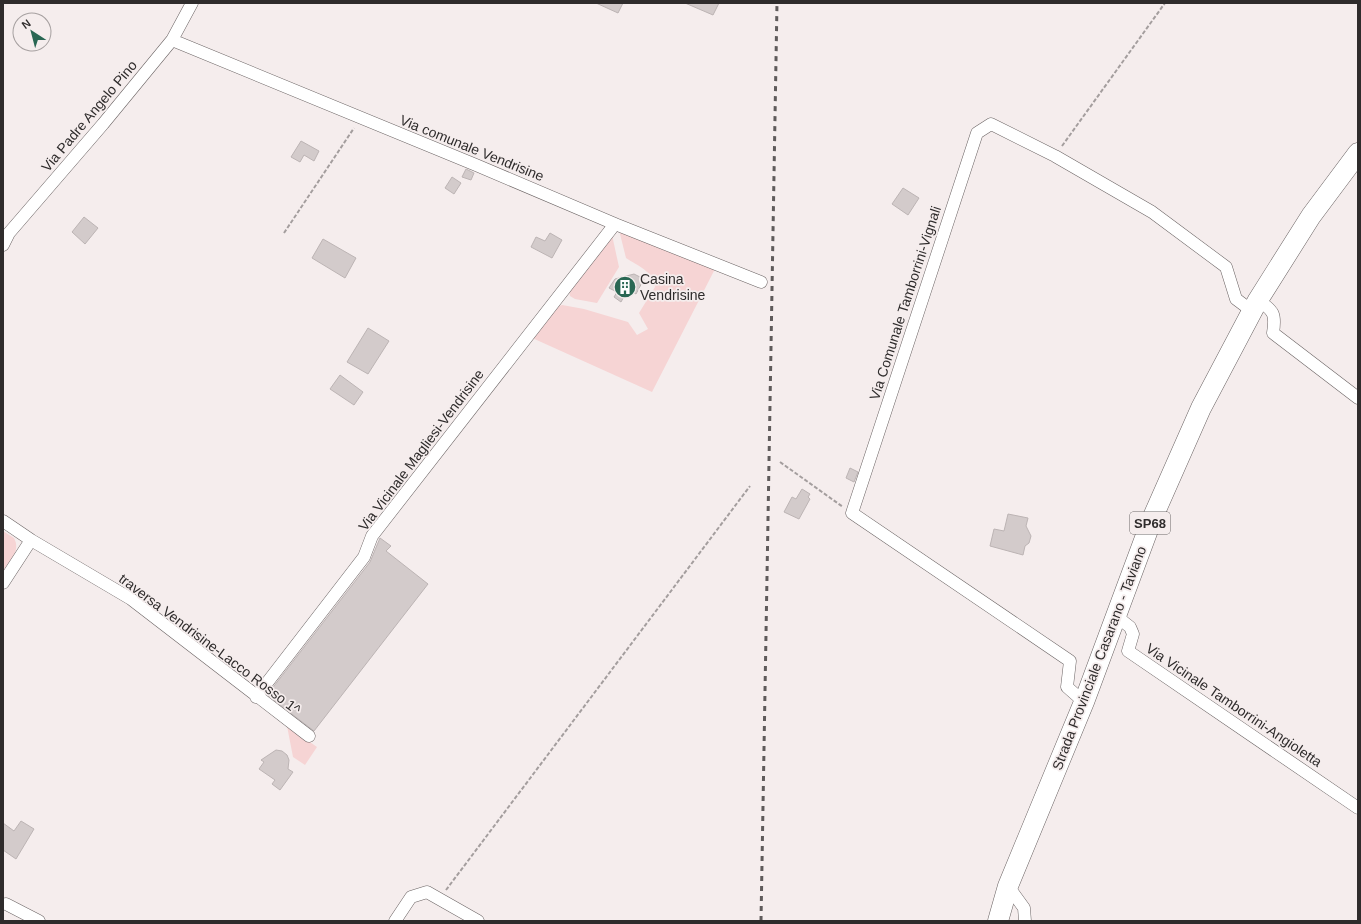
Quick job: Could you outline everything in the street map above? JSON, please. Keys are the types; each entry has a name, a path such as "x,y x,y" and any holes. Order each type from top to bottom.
{"main road":[{"name":"Strada Provinciale Casarano - Taviano","path":"998,921 1008,886 1084,702 1152,518 1195,422 1255,305 1311,216 1358,153"}],"street":[{"name":"Via Padre Angelo Pino","path":"3,245 8,233 103,124 172,40 192,3"},
{"name":"Via comunale Vendrisine","path":"172,40 360,118 476,164 615,224 761,282"},
{"name":"Via Comunale Tamborrini-Vignali","path":"852,513 977,133 991,124 1055,156 1152,212 1226,267 1236,299 1271,308 1276,318 1273,333 1358,398"},
{"name":"Via Vicinale Magliesi-Vendrisine","path":"256,697 364,557 372,536 615,224"},
{"path":"852,513 1070,661 1067,688 1084,702"},
{"path":"3,521 31,540 3,583"},
{"name":"traversa Vendrisine-Lacco Rosso 1^","path":"31,540 131,599 256,697 309,736"},
{"name":"Via Vicinale Tamborrini-Angioletta","path":"1116,616 1130,627 1133,634 1128,650 1358,808"},
{"path":"1008,886 1024,908 1025,921"},
{"path":"395,921 411,897 427,892 478,921"},
{"path":"4,905 39,921"}],"path":[{"path":"1055,156 1165,3"},
{"path":"284,233 360,118"},
{"path":"780,462 852,513"},
{"path":"439,899 750,486"}],"shaded area":[{"path":"621,229 716,267 652,392 530,337 554,308 562,305 584,309 628,322 637,335 648,329 639,313 655,287 654,281 648,273 626,258 620,234"},
{"path":"612,235 619,267 597,303 575,299 570,296 569,290"},
{"path":"3,531 14,538 16,547 14,555 3,571"},
{"path":"287,726 317,747 305,765 293,757"}],"building":[{"path":"596,3 623,3 618,13"},
{"path":"685,3 719,3 713,15"},
{"path":"301,141 319,151 314,161 304,155 300,162 291,157"},
{"path":"466,169 474,173 471,180 462,177"},
{"path":"452,177 461,183 454,194 445,188"},
{"path":"903,188 919,198 908,215 892,204"},
{"path":"84,217 98,228 85,244 72,232"},
{"path":"550,233 562,240 552,258 531,247 536,237 545,241"},
{"path":"323,239 356,258 345,278 312,258"},
{"name":"Casina Vendrisine","path":"634,274 644,279 636,294 628,289 621,302 614,297 617,292 609,288 615,279"},
{"path":"368,328 389,341 368,374 347,362"},
{"path":"340,375 363,392 354,405 330,389"},
{"path":"850,468 858,472 854,482 846,478"},
{"path":"802,489 810,494 808,497 810,499 799,519 784,512 792,497 796,499"},
{"path":"1008,514 1028,518 1026,526 1031,536 1029,543 1025,546 1023,555 990,546 994,529 1004,531"},
{"path":"380,538 391,546 386,551 428,584 314,731 267,695 370,562"},
{"path":"276,750 282,751 287,755 289,760 288,769 293,772 280,790 272,784 275,780 259,769 264,762 261,760"},
{"path":"21,821 34,829 16,859 3,850 3,823 14,831"}],"railway":[{"path":"761,921 777,3"}],"place":[{"name":"Casina Vendrisine","path":"625,287"}]}
